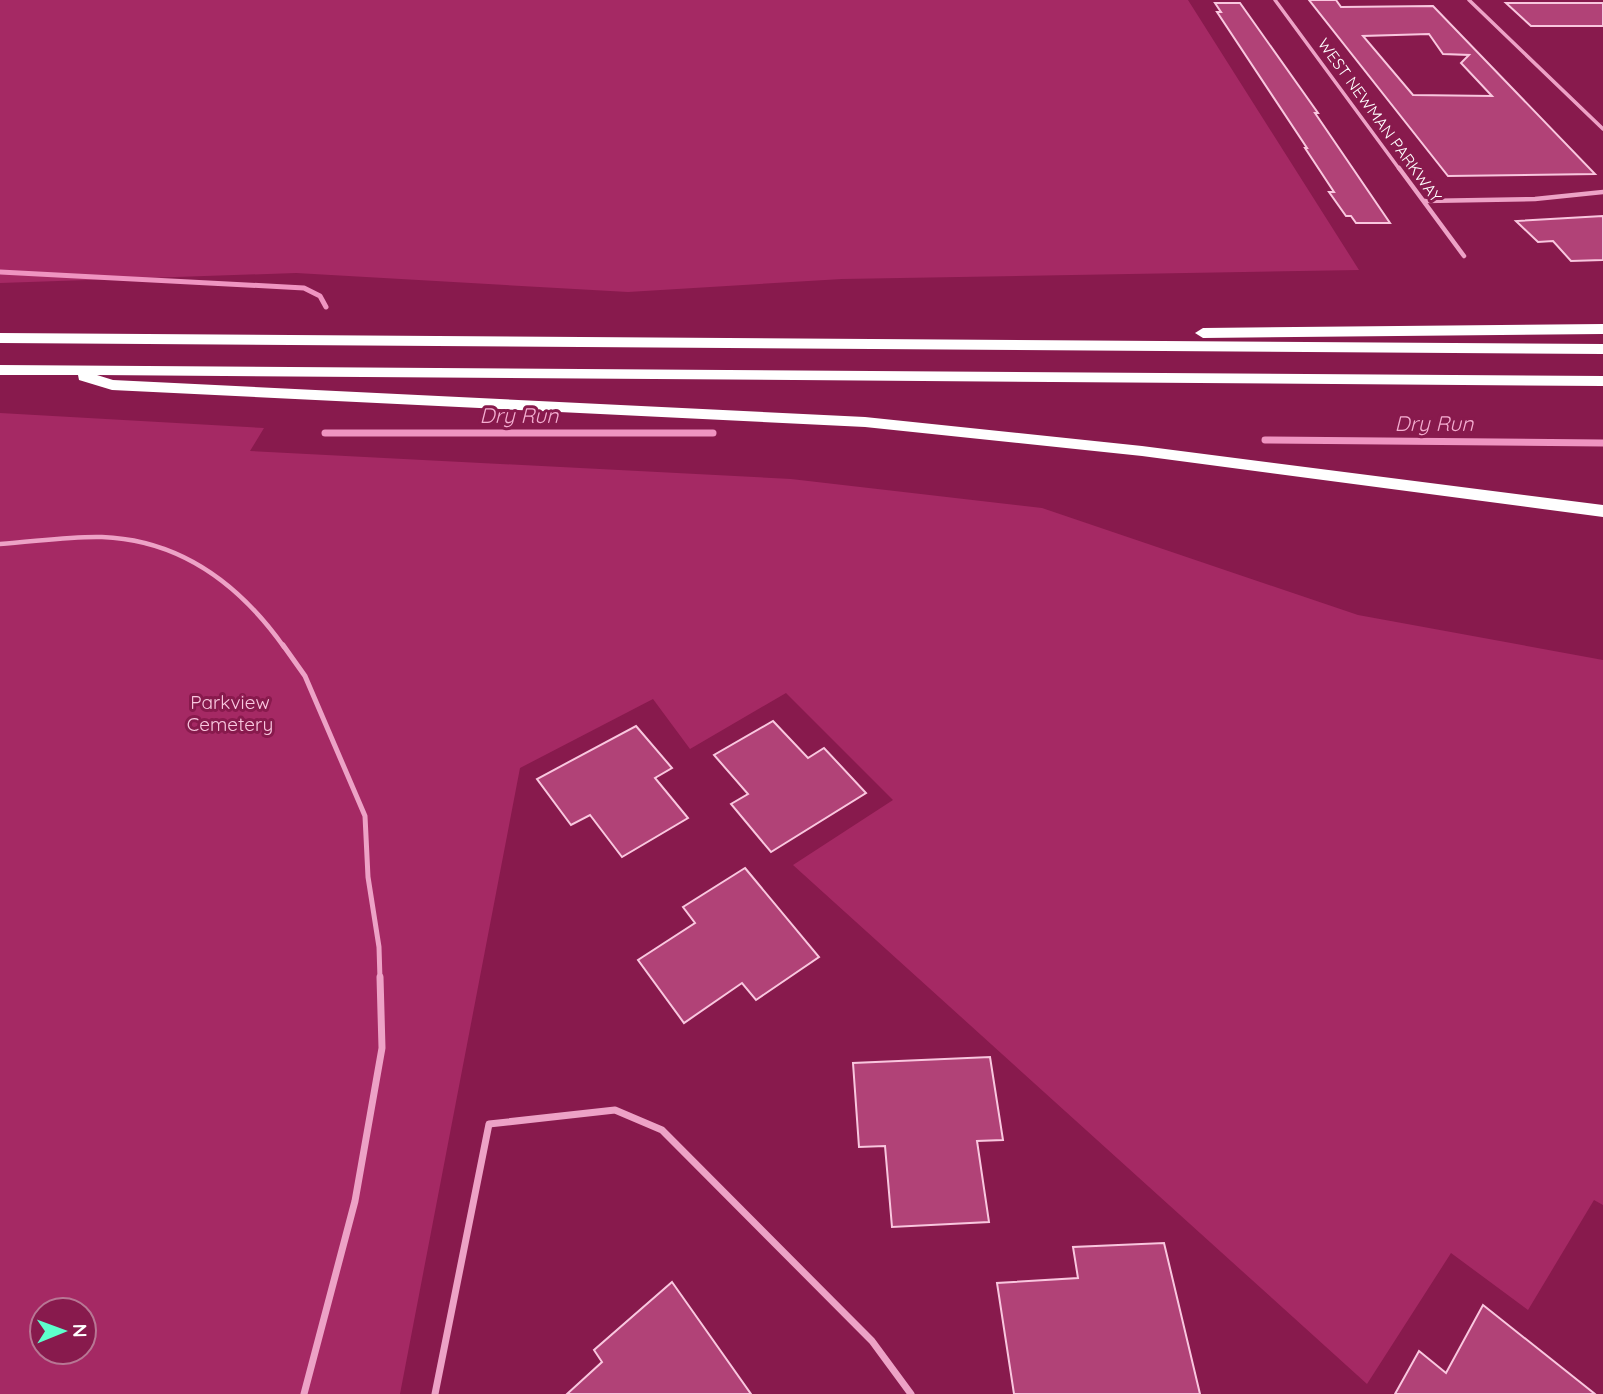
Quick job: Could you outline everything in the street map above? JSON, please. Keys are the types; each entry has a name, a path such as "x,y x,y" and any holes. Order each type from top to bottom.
{"highway":[{"path":"568,342 1603,329"},
{"path":"0,338 1603,349"},
{"path":"0,370 1603,381"},
{"path":"59,370 112,385 678,411 953,429 1603,511"}],"street":[{"name":"WEST NEWMAN PARKWAY","path":"1275,0 1464,256"},
{"path":"1469,0 1603,129"},
{"path":"1424,201 1535,199 1603,192"}],"lane":[{"path":"0,544 103,537 168,549 219,576 264,618 305,676 365,816 368,877 379,947 382,1048 355,1201 304,1394"},
{"path":"435,1394 489,1124 615,1110 662,1130 872,1341 911,1394"}],"green space":[{"path":"0,0 1188,0 1359,270 842,279 628,292 296,273 0,283"},
{"name":"Parkview Cemetery","path":"0,413 264,428 250,451 791,479 1042,508 1358,615 1603,660 1603,1205 1594,1200 1528,1310 1451,1253 1367,1384 793,865 893,800 786,693 690,749 653,699 520,768 400,1394 0,1394"}],"building":[{"path":"1309,0 1336,0 1341,7 1433,6 1595,174 1448,176","holes":["1429,34 1443,54 1469,55 1461,63 1492,96 1413,95 1363,36"]},
{"path":"1215,3 1240,3 1318,113 1315,113 1390,223 1356,223 1351,216 1346,216 1329,192 1334,192 1307,148 1217,12 1221,12"},
{"path":"1506,3 1603,3 1603,26 1531,26"},
{"path":"1603,216 1603,260 1571,261 1553,241 1538,242 1516,221"},
{"path":"773,721 808,758 824,748 866,793 771,852 731,804 748,794 714,755"},
{"path":"636,726 672,768 655,778 688,818 622,857 590,815 571,825 537,779"},
{"path":"745,868 819,957 756,1000 742,983 684,1023 638,960 695,923 683,907"},
{"path":"990,1057 1003,1140 977,1141 989,1222 892,1227 885,1146 859,1147 853,1063"},
{"path":"1164,1243 1200,1394 1014,1394 997,1283 1078,1278 1073,1247"},
{"path":"672,1282 751,1394 567,1394 602,1362 594,1350"},
{"path":"1483,1305 1595,1394 1395,1394 1419,1351 1446,1373"}],"waterway":[{"name":"Dry Run","path":"0,272 304,288 320,296 326,307"},
{"name":"Dry Run","path":"325,433 713,433"},
{"name":"Dry Run","path":"1265,440 1603,443"}]}
